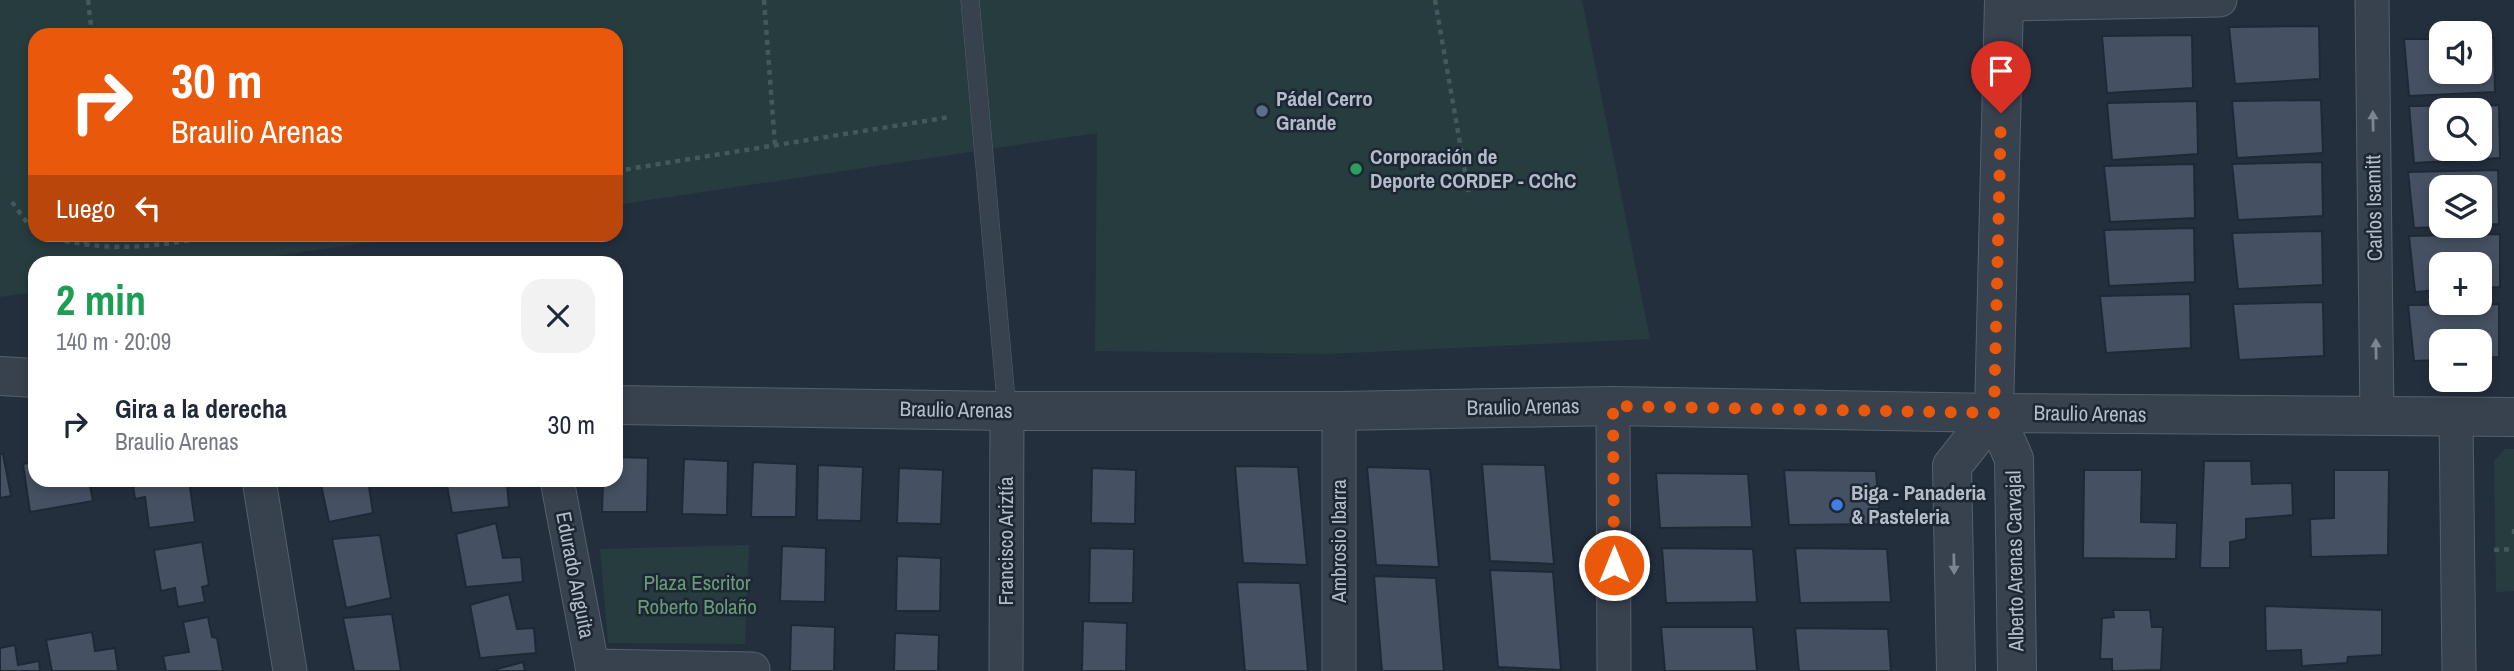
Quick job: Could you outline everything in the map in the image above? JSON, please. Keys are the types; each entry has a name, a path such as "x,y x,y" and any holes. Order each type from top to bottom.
{"street":[{"path":"2004,2 2220,0"},
{"name":"Carlos Isamitt","path":"2372,0 2377,417"},
{"name":"Alberto Arenas Carvajal","path":"2004,2 1994,413 2014,459 2017,671"},
{"path":"0,376 28,378"},
{"name":"Braulio Arenas","path":"623,405 1007,411 1339,411 1613,406 1994,413 2514,417"},
{"path":"1613,406 1614,671"},
{"name":"Francisco Ariztía","path":"1006,671 1007,411"},
{"name":"Ambrosio Ibarra","path":"1339,411 1339,671"},
{"path":"1955,671 1952,466 1994,413"},
{"path":"2456,417 2459,671"},
{"path":"260,487 290,671"},
{"name":"Edurado Anguita","path":"558,487 592,668"},
{"path":"592,668 753,671"}],"lane":[{"path":"970,0 1007,411"}],"path":[{"path":"88,0 91,28"},
{"path":"764,0 775,145"},
{"path":"1435,0 1469,195"},
{"path":"623,170 964,115 980,115"},
{"path":"12,202 28,224"},
{"path":"72,242 131,248 172,242"},
{"path":"2514,529 2514,539"}],"green space":[{"name":"Corporación de Deporte CORDEP - CChC","path":"0,0 1582,0 1650,339 1327,354 1095,351 1097,133 623,204 623,28 28,28 28,242 372,242 275,256 28,256 28,293 0,297"},
{"path":"2505,449 2514,449 2514,591 2496,592 2494,461"},
{"name":"Plaza Escritor Roberto Bolaño","path":"749,545 745,644 608,643 600,549"}],"building":[{"path":"2319,26 2320,79 2235,84 2229,27"},
{"path":"2192,35 2193,88 2107,93 2102,36"},
{"path":"2494,38 2495,92 2409,96 2404,39 2429,39 2429,84 2492,84"},
{"path":"2321,100 2323,153 2237,158 2232,101"},
{"path":"2197,101 2198,154 2112,160 2107,103"},
{"path":"2492,105 2499,105 2500,158 2492,158"},
{"path":"2409,106 2429,106 2429,161 2448,161 2414,163"},
{"path":"2322,162 2323,216 2238,220 2232,164"},
{"path":"2194,164 2195,218 2110,222 2104,166"},
{"path":"2498,170 2499,224 2492,224 2492,175 2429,175 2429,227 2414,228 2408,172"},
{"path":"2194,228 2195,282 2109,286 2104,230"},
{"path":"2322,231 2323,285 2238,289 2232,233"},
{"path":"2492,234 2500,234 2500,287 2492,287 2492,252 2429,252 2429,291 2415,292 2409,236 2492,238"},
{"path":"2190,294 2191,348 2106,353 2100,296"},
{"path":"2323,302 2324,356 2239,360 2233,304"},
{"path":"2492,304 2499,304 2499,357 2492,357 2492,329 2429,329 2429,360 2414,361 2408,305 2429,305 2429,315 2492,315"},
{"path":"0,454 3,454 11,496 0,498"},
{"path":"623,457 648,458 647,512 602,512 603,487 623,487"},
{"path":"684,459 728,461 727,515 682,514"},
{"path":"2204,461 2251,461 2252,484 2292,483 2293,515 2246,519 2246,539 2230,542 2230,568 2200,568"},
{"path":"753,462 797,464 796,517 751,517"},
{"path":"28,463 28,487 90,487 93,501 30,512 23,464"},
{"path":"1482,464 1545,465 1554,564 1490,561"},
{"path":"818,465 863,467 861,521 817,520"},
{"path":"1235,466 1298,467 1307,565 1243,563"},
{"path":"1367,467 1430,469 1439,567 1376,565"},
{"path":"899,468 943,470 941,524 897,523"},
{"path":"1092,468 1136,470 1135,524 1091,523"},
{"path":"1784,470 1876,471 1880,524 1789,525"},
{"path":"2084,470 2142,470 2141,522 2177,523 2176,559 2083,558"},
{"path":"2334,470 2389,470 2388,555 2311,557 2310,519 2334,518"},
{"path":"1656,473 1748,474 1752,527 1660,528"},
{"path":"133,487 190,487 195,522 149,528 145,497 135,499"},
{"path":"322,487 369,487 373,513 329,522"},
{"path":"447,487 507,487 509,507 452,513"},
{"path":"496,523 503,558 521,557 523,582 466,587 456,534"},
{"path":"380,535 391,598 346,608 332,539"},
{"path":"202,542 209,585 202,587 205,602 178,607 175,588 161,591 154,550"},
{"path":"782,546 826,548 825,602 780,601"},
{"path":"1090,548 1134,549 1133,603 1089,603"},
{"path":"1662,548 1753,549 1757,602 1666,603"},
{"path":"1795,548 1887,549 1891,602 1800,603"},
{"path":"897,556 941,558 940,611 896,611"},
{"path":"1490,570 1553,572 1561,670 1498,667"},
{"path":"1374,576 1436,578 1444,671 1382,671"},
{"path":"1237,582 1300,583 1308,671 1245,671"},
{"path":"509,594 517,629 534,628 536,653 480,658 470,605"},
{"path":"2265,606 2382,610 2382,655 2348,657 2347,663 2302,666 2301,650 2266,651"},
{"path":"2113,610 2150,610 2152,627 2163,627 2161,670 2112,671 2112,659 2100,659 2102,618 2114,617"},
{"path":"392,614 401,671 354,671 343,618"},
{"path":"208,617 212,637 217,638 223,671 166,671 163,656 189,652 183,622"},
{"path":"1083,621 1127,623 1126,671 1082,671"},
{"path":"791,625 835,627 834,671 790,671"},
{"path":"1661,627 1753,627 1757,671 1665,671"},
{"path":"1795,628 1888,629 1891,671 1799,671"},
{"path":"92,632 95,651 115,648 118,671 52,671 46,640"},
{"path":"895,633 939,635 938,671 894,671"},
{"path":"15,645 18,665 39,661 40,671 0,671 0,648"},
{"path":"523,662 525,671 490,671"}],"place":[{"name":"Pádel Cerro Grande","path":"1262,111"},
{"name":"Corporación de Deporte CORDEP - CChC","path":"1356,169"},
{"name":"Biga - Panaderia & Pasteleria","path":"1837,505"}],"route":[{"path":"1614,565 1613,406 1994,413 2001,113"}]}
